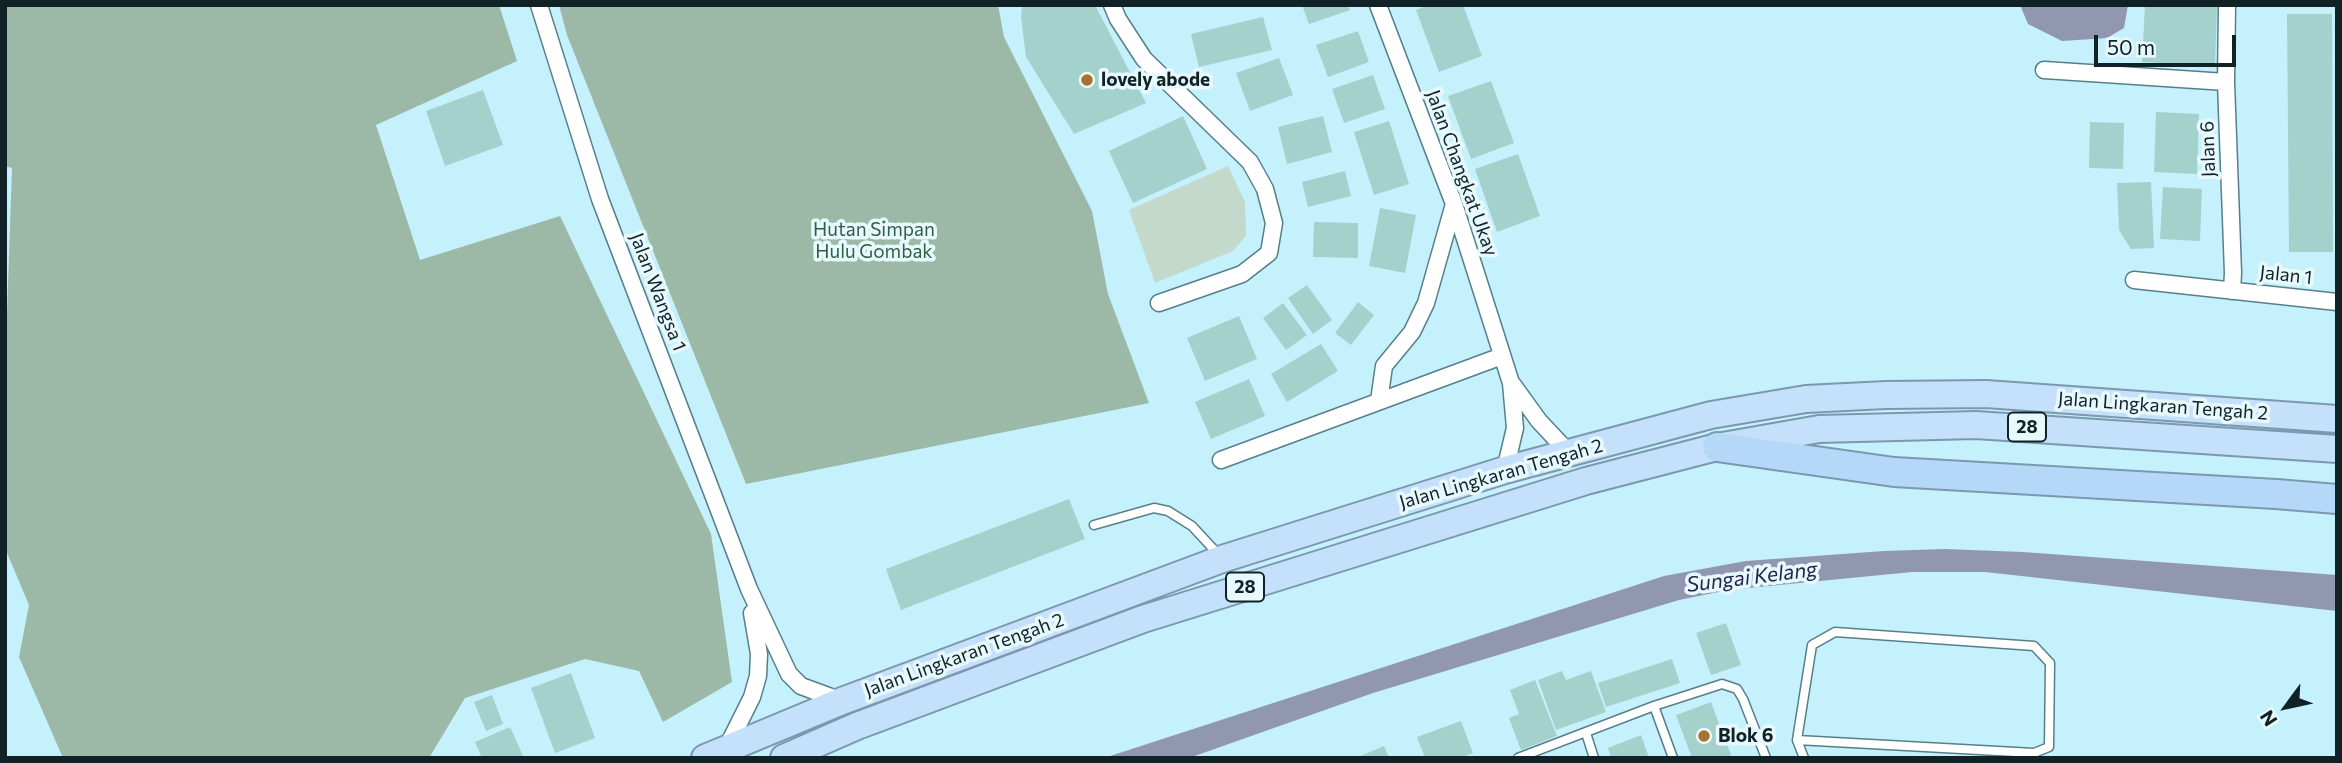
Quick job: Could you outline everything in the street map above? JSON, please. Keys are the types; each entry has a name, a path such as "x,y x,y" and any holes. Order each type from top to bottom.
{"highway":[{"name":"Jalan Lingkaran Tengah 2","path":"716,753 842,701 1222,559 1506,470 1711,415 1806,399 1986,394 2337,419"},
{"name":"Jalan Lingkaran Tengah 2","path":"784,758 857,726 1143,619 1586,481 1717,447 1819,429 1976,425 2337,449"},
{"path":"1717,447 1894,472 2337,499"}],"street":[{"name":"Jalan Wangsa 1","path":"539,5 600,199 748,589 789,674 801,686 842,701"},
{"path":"1112,5 1144,59 1250,162 1265,189 1274,223 1269,253 1242,274 1159,303"},
{"name":"Jalan Changkat Ukay","path":"1378,5 1454,204 1511,383 1515,428 1506,470"},
{"name":"Jalan 6","path":"2227,5 2226,82 2234,273 2232,291"},
{"path":"2044,70 2226,82"},
{"path":"1379,401 1384,366 1412,332 1426,303 1454,204"},
{"name":"Jalan 1","path":"2134,280 2337,302"},
{"path":"1222,460 1502,356"},
{"name":"Jalan Changkat Ukay","path":"1511,383 1539,421 1569,453"},
{"name":"Jalan Wangsa 1","path":"716,753 752,697 758,676 759,654 748,589"}],"lane":[{"path":"1094,525 1154,508 1168,511 1192,526 1222,559"},
{"path":"1797,740 2034,753 2049,747 2049,663 2034,646 1835,632 1812,645 1797,740 1804,758"},
{"path":"1518,758 1654,706 1722,684 1737,688 1744,699 1766,758"},
{"path":"1654,706 1673,758"},
{"path":"1586,733 1594,758"}],"green space":[{"path":"5,5 499,5 517,61 376,125 420,260 560,216 711,534 732,682 663,722 639,671 585,659 465,698 429,758 63,758 19,657 29,605 5,548 5,372 12,168 5,166"},
{"name":"Hutan Simpan Hulu Gombak","path":"559,5 998,5 1004,37 1092,211 1108,294 1149,403 746,484 567,35"},
{"path":"1228,166 1245,202 1246,236 1233,251 1155,283 1129,210"}],"water":[{"path":"2020,5 2128,5 2124,28 2107,38 2062,41 2028,24"},
{"name":"Sungai Kelang","path":"1945,549 2023,552 2337,575 2337,611 1985,572 1912,572 1728,590 1679,600 1373,693 1189,758 1104,758 1664,576 1746,561"}],"building":[{"name":"lovely abode","path":"1022,5 1095,5 1146,103 1074,134 1026,57"},
{"path":"1302,5 1348,5 1350,10 1309,24"},
{"path":"1429,5 1463,5 1482,56 1439,72 1416,10"},
{"path":"2145,5 2217,5 2215,66 2142,62"},
{"path":"2287,14 2332,14 2333,252 2289,252"},
{"path":"1263,17 1272,50 1199,67 1191,34"},
{"path":"1358,31 1369,62 1328,77 1316,45"},
{"path":"1279,58 1293,95 1250,111 1236,73"},
{"path":"1373,75 1385,109 1344,123 1332,89"},
{"path":"1491,81 1514,143 1471,159 1448,96"},
{"path":"483,90 503,145 445,166 426,111"},
{"path":"2156,112 2199,114 2197,174 2154,172"},
{"path":"1183,116 1207,169 1133,203 1109,151"},
{"path":"1323,116 1332,152 1287,164 1278,127"},
{"path":"1389,121 1409,184 1374,195 1354,132"},
{"path":"2090,122 2124,123 2123,169 2089,168"},
{"path":"1518,154 1540,216 1497,232 1475,169"},
{"path":"1345,171 1351,196 1308,207 1302,182"},
{"path":"2151,182 2154,248 2131,249 2119,230 2117,183"},
{"path":"2163,187 2202,189 2200,241 2160,239"},
{"path":"1380,208 1416,215 1405,273 1369,266"},
{"path":"1314,222 1358,223 1358,258 1313,257"},
{"path":"1307,285 1332,320 1313,334 1288,298"},
{"path":"1358,302 1374,315 1351,345 1335,333"},
{"path":"1283,303 1307,335 1286,350 1263,318"},
{"path":"1239,316 1257,359 1205,381 1187,338"},
{"path":"1321,344 1338,371 1287,402 1271,374"},
{"path":"1249,379 1265,416 1211,439 1195,402"},
{"path":"1069,499 1085,539 901,610 886,569"},
{"path":"1726,623 1741,665 1711,675 1696,633"},
{"path":"1672,659 1680,683 1606,707 1598,683"},
{"path":"1562,671 1566,680 1591,671 1606,712 1556,730 1538,680"},
{"path":"571,673 595,738 555,753 531,688"},
{"path":"1535,680 1557,736 1521,750 1509,718 1519,714 1510,690"},
{"path":"492,695 503,724 486,731 474,702"},
{"name":"Blok 6","path":"1711,702 1732,758 1692,758 1676,715"},
{"path":"1461,721 1473,753 1460,758 1425,758 1417,737"},
{"path":"510,727 524,758 482,758 475,742"},
{"path":"1641,735 1649,758 1611,758 1608,748"},
{"path":"1384,746 1389,758 1356,758"}],"place":[{"name":"lovely abode","path":"1087,80"},
{"name":"Blok 6","path":"1704,736"}]}
